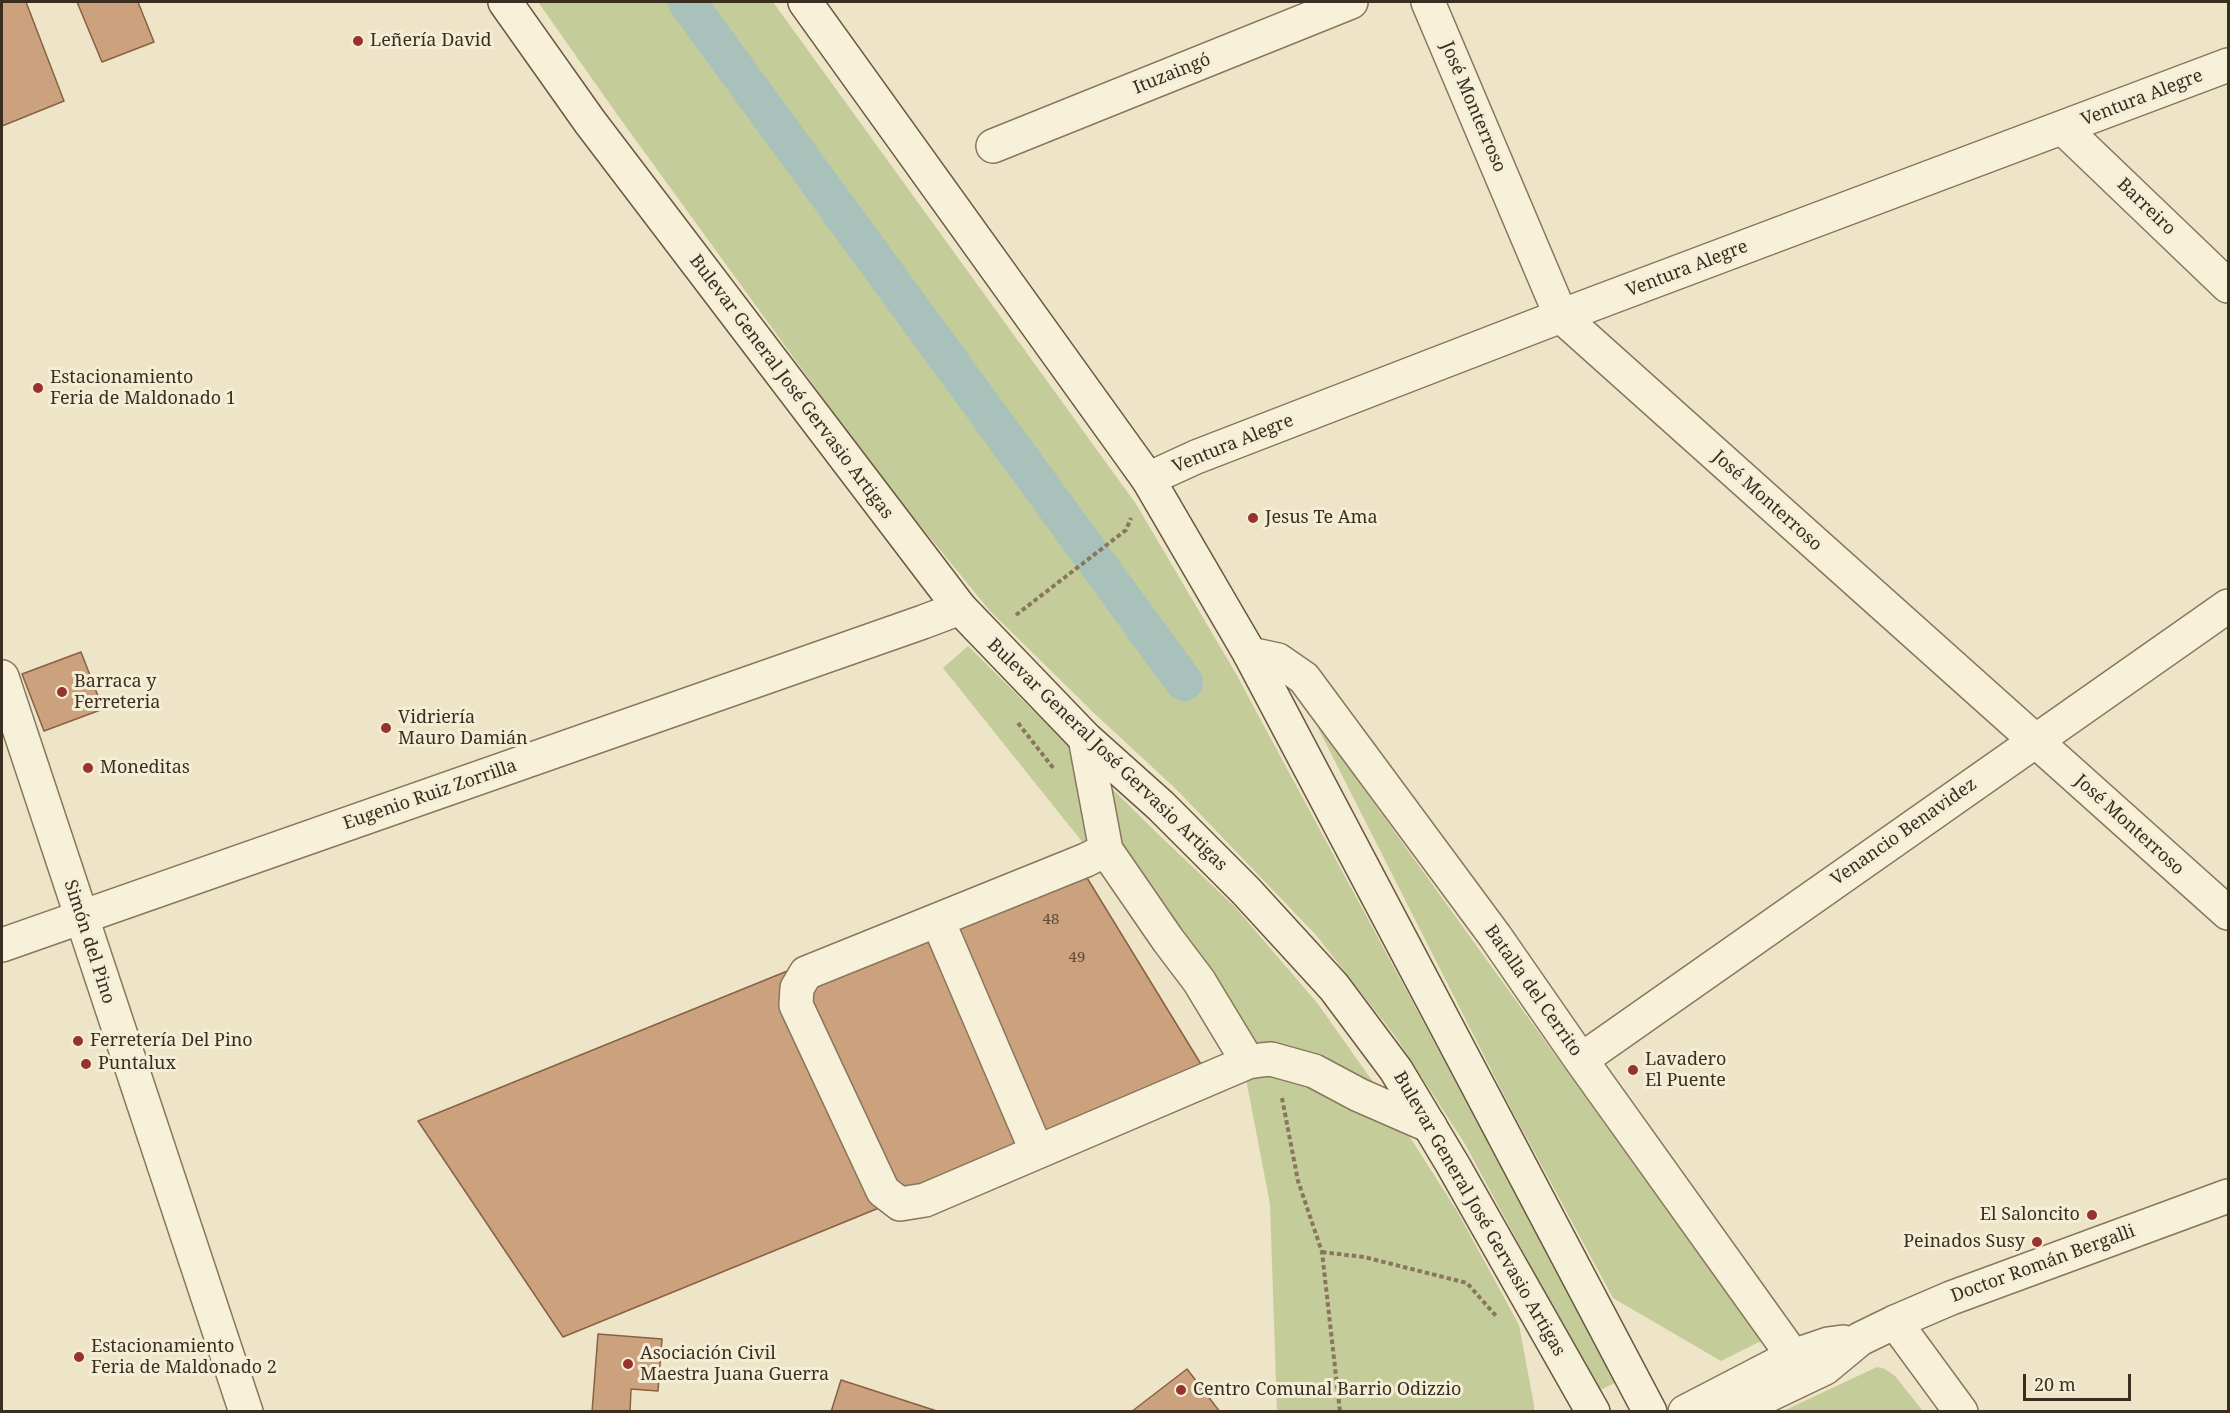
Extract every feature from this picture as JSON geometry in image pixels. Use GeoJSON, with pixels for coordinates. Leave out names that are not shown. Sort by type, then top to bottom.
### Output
{"type":"FeatureCollection","features":[{"type":"Feature","properties":{"kind":"street","name":"Bulevar General José Gervasio Artigas"},"geometry":{"type":"LineString","coordinates":[[505,2],[590,122],[960,608],[1085,738],[1161,806],[1229,874],[1334,987],[1396,1070],[1593,1412]]}},
{"type":"Feature","properties":{"kind":"street"},"geometry":{"type":"LineString","coordinates":[[805,2],[1148,479],[1250,654],[1650,1412]]}},
{"type":"Feature","properties":{"kind":"street","name":"Ituzaingó"},"geometry":{"type":"LineString","coordinates":[[993,146],[1351,2]]}},
{"type":"Feature","properties":{"kind":"street","name":"José Monterroso"},"geometry":{"type":"LineString","coordinates":[[1428,2],[1561,316],[2034,741],[2229,912]]}},
{"type":"Feature","properties":{"kind":"street","name":"Ventura Alegre"},"geometry":{"type":"LineString","coordinates":[[1148,479],[1196,458],[1561,316],[2229,65]]}},
{"type":"Feature","properties":{"kind":"street","name":"Barreiro"},"geometry":{"type":"LineString","coordinates":[[2063,128],[2229,286]]}},
{"type":"Feature","properties":{"kind":"street","name":"Venancio Benavidez"},"geometry":{"type":"LineString","coordinates":[[1581,1060],[2229,606]]}},
{"type":"Feature","properties":{"kind":"street","name":"Eugenio Ruiz Zorrilla"},"geometry":{"type":"LineString","coordinates":[[2,945],[960,608]]}},
{"type":"Feature","properties":{"kind":"street","name":"Batalla del Cerrito"},"geometry":{"type":"LineString","coordinates":[[1250,654],[1278,660],[1304,678],[1495,936],[1793,1356]]}},
{"type":"Feature","properties":{"kind":"street","name":"Simón del Pino"},"geometry":{"type":"LineString","coordinates":[[2,677],[246,1412]]}},
{"type":"Feature","properties":{"kind":"street"},"geometry":{"type":"LineString","coordinates":[[1085,738],[1106,850],[1199,981],[1248,1062]]}},
{"type":"Feature","properties":{"kind":"street"},"geometry":{"type":"LineString","coordinates":[[1106,850],[938,921],[806,973],[797,988],[796,1005],[883,1191],[900,1204],[925,1200],[1248,1062],[1271,1059],[1314,1071],[1359,1095],[1430,1126]]}},
{"type":"Feature","properties":{"kind":"street"},"geometry":{"type":"LineString","coordinates":[[938,921],[1037,1152]]}},
{"type":"Feature","properties":{"kind":"street","name":"Doctor Román Bergalli"},"geometry":{"type":"LineString","coordinates":[[1685,1412],[1744,1399],[1825,1368],[1860,1339],[1951,1298],[2229,1196]]}},
{"type":"Feature","properties":{"kind":"street"},"geometry":{"type":"LineString","coordinates":[[1895,1322],[1961,1412]]}},
{"type":"Feature","properties":{"kind":"street","name":"Doctor Román Bergalli"},"geometry":{"type":"LineString","coordinates":[[1744,1399],[1793,1356],[1828,1344],[1860,1339]]}},
{"type":"Feature","properties":{"kind":"path"},"geometry":{"type":"LineString","coordinates":[[1020,613],[1126,530]]}},
{"type":"Feature","properties":{"kind":"path"},"geometry":{"type":"LineString","coordinates":[[1322,1252],[1364,1257],[1467,1283],[1498,1319]]}},
{"type":"Feature","properties":{"kind":"green space"},"geometry":{"type":"Polygon","coordinates":[[[538,2],[773,2],[1136,504],[1235,672],[1617,1382],[1598,1391],[1465,1144],[1395,1036],[1316,935],[1176,789],[1096,715],[990,611],[878,474],[538,2]]]}},
{"type":"Feature","properties":{"kind":"green space"},"geometry":{"type":"Polygon","coordinates":[[[968,646],[1235,907],[1318,1004],[1390,1106],[1457,1211],[1519,1325],[1534,1411],[1277,1411],[1270,1204],[1247,1084],[1234,1052],[1112,879],[943,668],[968,646]]]}},
{"type":"Feature","properties":{"kind":"green space"},"geometry":{"type":"Polygon","coordinates":[[[1314,720],[1761,1341],[1721,1361],[1613,1298],[1509,1105],[1314,720]]]}},
{"type":"Feature","properties":{"kind":"green space"},"geometry":{"type":"Polygon","coordinates":[[[1877,1367],[1895,1376],[1923,1411],[1783,1411],[1877,1367]]]}},
{"type":"Feature","properties":{"kind":"building"},"geometry":{"type":"Polygon","coordinates":[[[2,2],[26,2],[64,101],[2,126],[2,2]]]}},
{"type":"Feature","properties":{"kind":"building"},"geometry":{"type":"Polygon","coordinates":[[[77,2],[138,2],[154,42],[102,62],[77,2]]]}},
{"type":"Feature","properties":{"kind":"building","name":"Barraca y Ferreteria"},"geometry":{"type":"Polygon","coordinates":[[[81,652],[103,709],[44,731],[22,674],[81,652]]]}},
{"type":"Feature","properties":{"kind":"building"},"geometry":{"type":"Polygon","coordinates":[[[1073,855],[1207,1074],[563,1337],[418,1121],[1073,855]]]}},
{"type":"Feature","properties":{"kind":"building","name":"Asociación Civil Maestra Juana Guerra"},"geometry":{"type":"Polygon","coordinates":[[[598,1334],[662,1339],[658,1391],[631,1389],[630,1412],[592,1412],[598,1334]]]}},
{"type":"Feature","properties":{"kind":"building","name":"Centro Comunal Barrio Odizzio"},"geometry":{"type":"Polygon","coordinates":[[[1187,1369],[1220,1412],[1131,1412],[1187,1369]]]}},
{"type":"Feature","properties":{"kind":"building"},"geometry":{"type":"Polygon","coordinates":[[[841,1380],[940,1412],[831,1412],[841,1380]]]}},
{"type":"Feature","properties":{"kind":"waterway"},"geometry":{"type":"LineString","coordinates":[[687,2],[1184,682]]}},
{"type":"Feature","properties":{"kind":"place","name":"Leñería David"},"geometry":{"type":"Point","coordinates":[358,41]}},
{"type":"Feature","properties":{"kind":"place","name":"Estacionamiento Feria de Maldonado 1"},"geometry":{"type":"Point","coordinates":[38,388]}},
{"type":"Feature","properties":{"kind":"place","name":"Jesus Te Ama"},"geometry":{"type":"Point","coordinates":[1253,518]}},
{"type":"Feature","properties":{"kind":"place","name":"Barraca y Ferreteria"},"geometry":{"type":"Point","coordinates":[62,692]}},
{"type":"Feature","properties":{"kind":"place","name":"Vidriería Mauro Damián"},"geometry":{"type":"Point","coordinates":[386,728]}},
{"type":"Feature","properties":{"kind":"place","name":"Moneditas"},"geometry":{"type":"Point","coordinates":[88,768]}},
{"type":"Feature","properties":{"kind":"place","name":"Ferretería Del Pino"},"geometry":{"type":"Point","coordinates":[78,1041]}},
{"type":"Feature","properties":{"kind":"place","name":"Puntalux"},"geometry":{"type":"Point","coordinates":[86,1064]}},
{"type":"Feature","properties":{"kind":"place","name":"Lavadero El Puente"},"geometry":{"type":"Point","coordinates":[1633,1070]}},
{"type":"Feature","properties":{"kind":"place","name":"El Saloncito"},"geometry":{"type":"Point","coordinates":[2092,1215]}},
{"type":"Feature","properties":{"kind":"place","name":"Peinados Susy"},"geometry":{"type":"Point","coordinates":[2037,1242]}},
{"type":"Feature","properties":{"kind":"place","name":"Estacionamiento Feria de Maldonado 2"},"geometry":{"type":"Point","coordinates":[79,1357]}},
{"type":"Feature","properties":{"kind":"place","name":"Asociación Civil Maestra Juana Guerra"},"geometry":{"type":"Point","coordinates":[628,1364]}},
{"type":"Feature","properties":{"kind":"place","name":"Centro Comunal Barrio Odizzio"},"geometry":{"type":"Point","coordinates":[1181,1390]}}]}
